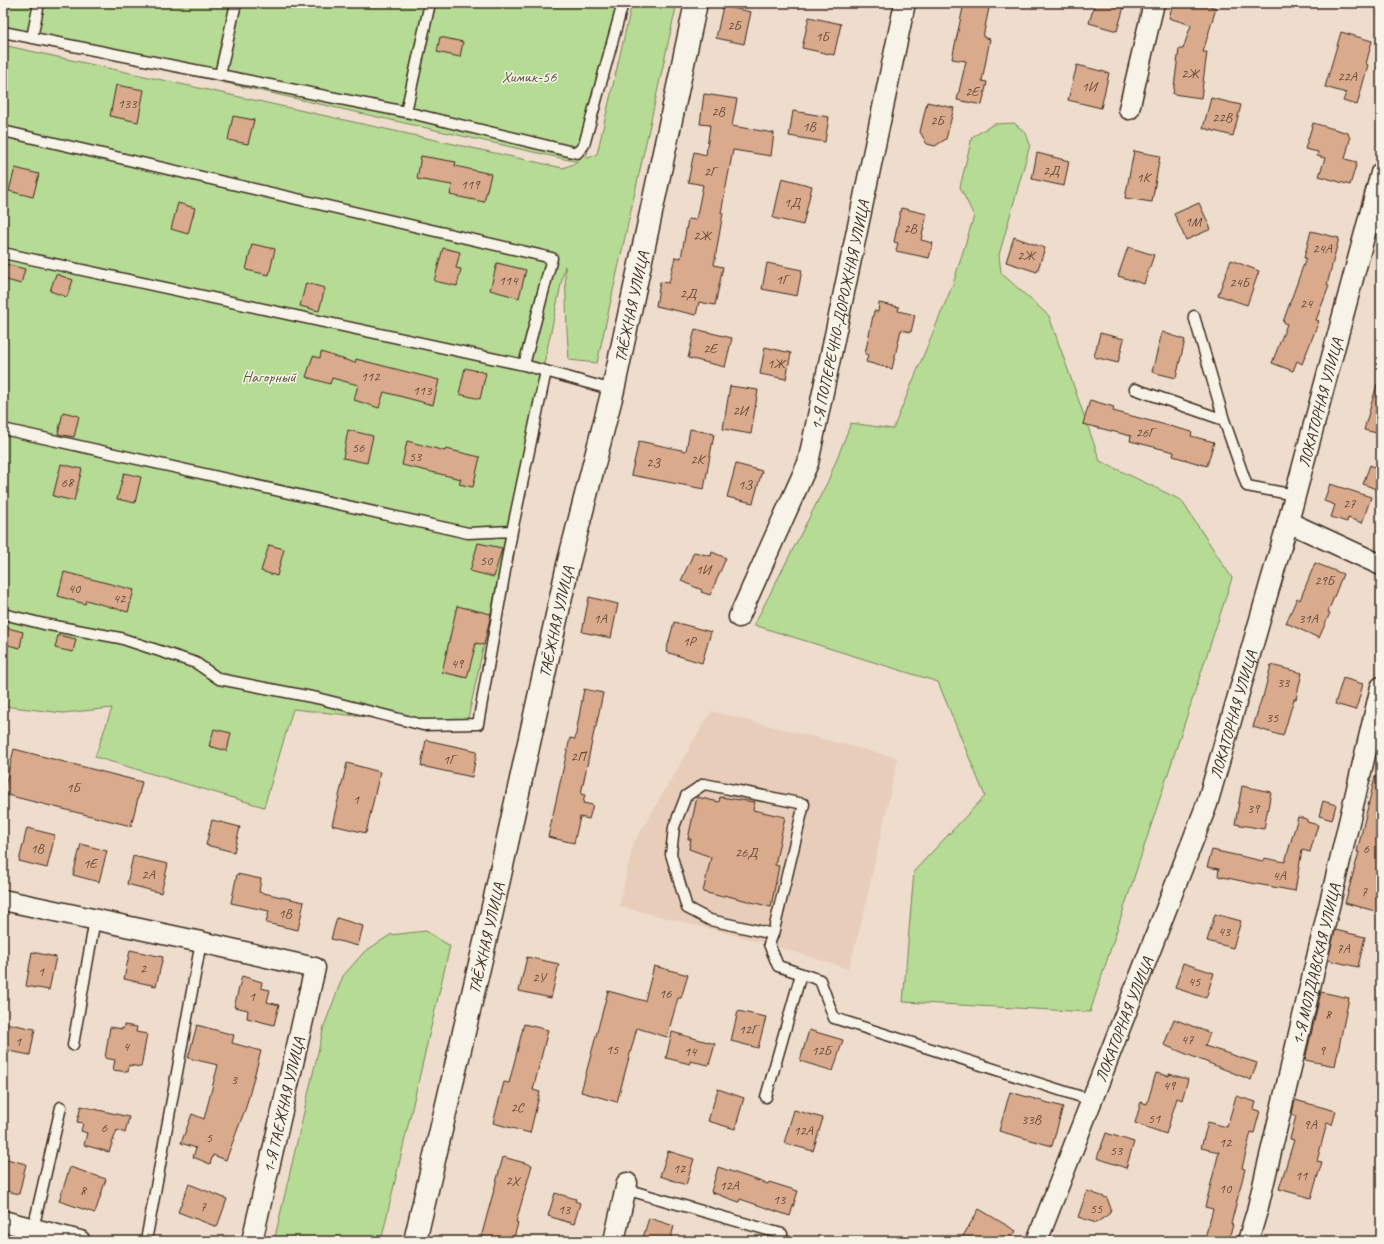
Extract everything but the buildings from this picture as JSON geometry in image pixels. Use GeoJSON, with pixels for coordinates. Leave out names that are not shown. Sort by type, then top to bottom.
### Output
{"type":"FeatureCollection","features":[{"type":"Feature","properties":{"kind":"street","name":"ТАЁЖНАЯ УЛИЦА"},"geometry":{"type":"LineString","coordinates":[[415,1241],[489,925],[568,565],[613,390],[696,3]]}},
{"type":"Feature","properties":{"kind":"street","name":"1-Я ПОПЕРЕЧНО-ДОРОЖНАЯ УЛИЦА"},"geometry":{"type":"LineString","coordinates":[[739,617],[808,463],[905,3]]}},
{"type":"Feature","properties":{"kind":"street"},"geometry":{"type":"LineString","coordinates":[[1129,109],[1154,3]]}},
{"type":"Feature","properties":{"kind":"street","name":"ЛОКАТОРНАЯ УЛИЦА"},"geometry":{"type":"LineString","coordinates":[[1037,1241],[1207,804],[1296,495],[1381,173]]}},
{"type":"Feature","properties":{"kind":"street"},"geometry":{"type":"LineString","coordinates":[[1288,522],[1381,566]]}},
{"type":"Feature","properties":{"kind":"street","name":"1-Я МОЛДАВСКАЯ УЛИЦА"},"geometry":{"type":"LineString","coordinates":[[1248,1241],[1257,1211],[1381,688]]}},
{"type":"Feature","properties":{"kind":"street"},"geometry":{"type":"LineString","coordinates":[[3,900],[201,942]]}},
{"type":"Feature","properties":{"kind":"street","name":"1-Я ТАЕЖНАЯ УЛИЦА"},"geometry":{"type":"LineString","coordinates":[[201,942],[315,968],[252,1241]]}},
{"type":"Feature","properties":{"kind":"street"},"geometry":{"type":"LineString","coordinates":[[614,1241],[626,1186]]}},
{"type":"Feature","properties":{"kind":"street"},"geometry":{"type":"LineString","coordinates":[[3,1221],[31,1235],[80,1241]]}},
{"type":"Feature","properties":{"kind":"lane"},"geometry":{"type":"LineString","coordinates":[[32,38],[39,3]]}},
{"type":"Feature","properties":{"kind":"lane"},"geometry":{"type":"LineString","coordinates":[[220,75],[236,3]]}},
{"type":"Feature","properties":{"kind":"lane"},"geometry":{"type":"LineString","coordinates":[[406,112],[430,3]]}},
{"type":"Feature","properties":{"kind":"lane"},"geometry":{"type":"LineString","coordinates":[[3,32],[406,112],[576,153],[584,145],[623,3]]}},
{"type":"Feature","properties":{"kind":"lane"},"geometry":{"type":"LineString","coordinates":[[3,131],[552,258],[524,365]]}},
{"type":"Feature","properties":{"kind":"lane"},"geometry":{"type":"LineString","coordinates":[[3,253],[524,365],[613,390]]}},
{"type":"Feature","properties":{"kind":"lane"},"geometry":{"type":"LineString","coordinates":[[1194,316],[1224,420],[1247,486],[1296,495]]}},
{"type":"Feature","properties":{"kind":"lane"},"geometry":{"type":"LineString","coordinates":[[3,614],[44,624],[120,638],[196,663],[219,679],[317,698],[423,725],[478,724],[512,531],[546,371]]}},
{"type":"Feature","properties":{"kind":"lane"},"geometry":{"type":"LineString","coordinates":[[1135,389],[1224,420]]}},
{"type":"Feature","properties":{"kind":"lane"},"geometry":{"type":"LineString","coordinates":[[3,429],[468,533],[512,531]]}},
{"type":"Feature","properties":{"kind":"lane"},"geometry":{"type":"LineString","coordinates":[[773,934],[710,920],[687,908],[671,854],[674,827],[686,796],[704,784],[804,804],[773,934],[769,944],[778,966],[820,980],[834,1018],[1091,1100]]}},
{"type":"Feature","properties":{"kind":"lane"},"geometry":{"type":"LineString","coordinates":[[73,1045],[95,920]]}},
{"type":"Feature","properties":{"kind":"lane"},"geometry":{"type":"LineString","coordinates":[[146,1241],[201,942]]}},
{"type":"Feature","properties":{"kind":"lane"},"geometry":{"type":"LineString","coordinates":[[766,1096],[801,974]]}},
{"type":"Feature","properties":{"kind":"lane"},"geometry":{"type":"LineString","coordinates":[[31,1235],[61,1107]]}},
{"type":"Feature","properties":{"kind":"lane"},"geometry":{"type":"LineString","coordinates":[[626,1186],[782,1234]]}},
{"type":"Feature","properties":{"kind":"shaded area"},"geometry":{"type":"Polygon","coordinates":[[[711,711],[898,758],[861,925],[848,969],[769,944],[619,906],[633,844],[711,711]]]}},
{"type":"Feature","properties":{"kind":"green space","name":"Нагорный"},"geometry":{"type":"Polygon","coordinates":[[[3,3],[618,3],[586,159],[597,154],[632,3],[677,3],[597,363],[569,360],[565,266],[466,728],[293,709],[264,807],[95,757],[112,708],[63,713],[3,706],[3,45],[563,168],[578,162],[3,33],[3,3]]]}},
{"type":"Feature","properties":{"kind":"green space"},"geometry":{"type":"Polygon","coordinates":[[[1014,123],[1026,133],[1030,145],[999,255],[1001,273],[1049,316],[1100,461],[1181,500],[1232,578],[1090,1012],[903,1002],[914,871],[985,796],[938,682],[754,625],[828,481],[851,423],[893,429],[953,284],[974,216],[960,187],[972,137],[994,124],[1014,123]]]}},
{"type":"Feature","properties":{"kind":"green space"},"geometry":{"type":"Polygon","coordinates":[[[426,931],[450,946],[381,1241],[274,1241],[324,1026],[343,976],[364,952],[390,935],[426,931]]]}},
{"type":"Feature","properties":{"kind":"park label","name":"Химик-56"},"geometry":{"type":"Point","coordinates":[529,76]}}]}
